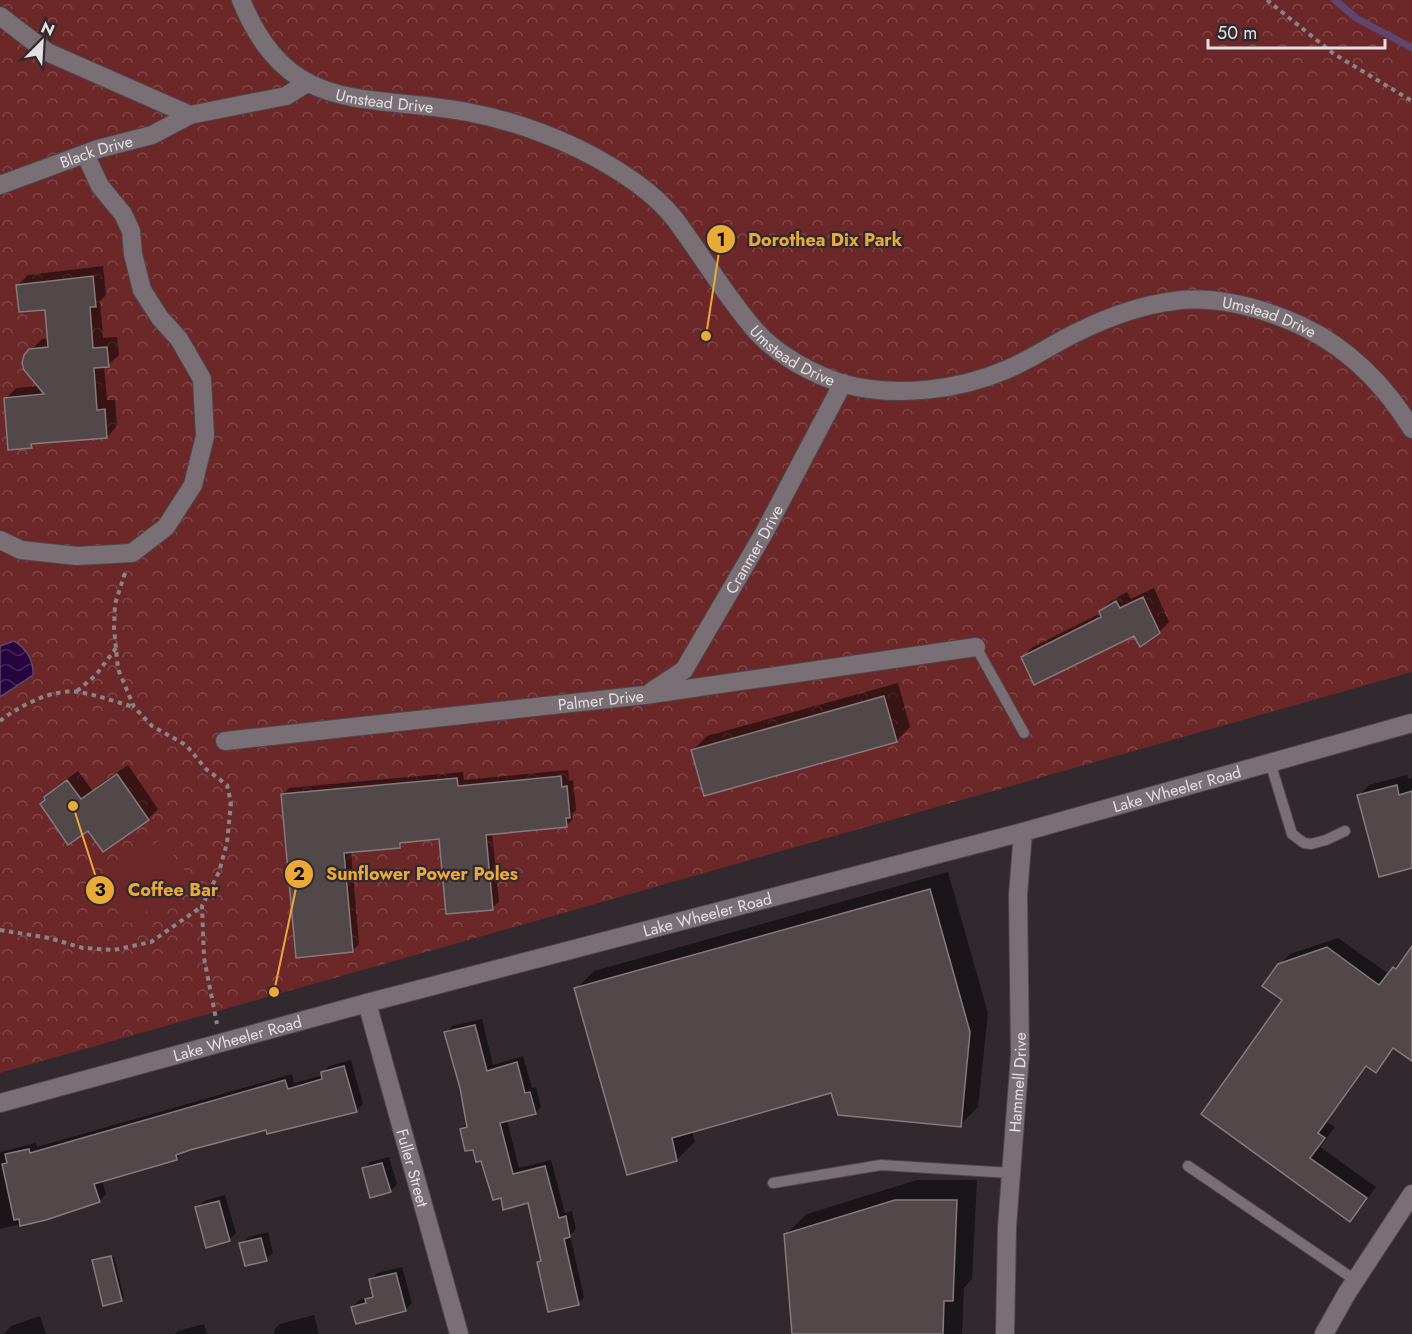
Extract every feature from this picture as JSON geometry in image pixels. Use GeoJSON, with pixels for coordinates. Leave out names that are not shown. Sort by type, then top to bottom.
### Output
{"type":"FeatureCollection","features":[{"type":"Feature","properties":{"kind":"street","name":"Umstead Drive"},"geometry":{"type":"LineString","coordinates":[[241,0],[255,30],[271,53],[286,69],[307,83],[345,96],[465,111],[501,120],[539,131],[624,174],[649,193],[672,216],[757,333],[809,369],[843,383],[868,389],[900,390],[971,382],[1009,368],[1081,330],[1115,316],[1149,305],[1178,300],[1206,300],[1237,303],[1271,313],[1319,333],[1365,369],[1398,407],[1412,429]]}},
{"type":"Feature","properties":{"kind":"street"},"geometry":{"type":"LineString","coordinates":[[0,16],[47,52],[190,115]]}},
{"type":"Feature","properties":{"kind":"street","name":"Black Drive"},"geometry":{"type":"LineString","coordinates":[[0,185],[85,154],[152,135],[190,115],[286,96],[307,83]]}},
{"type":"Feature","properties":{"kind":"street"},"geometry":{"type":"LineString","coordinates":[[0,540],[21,550],[77,556],[132,553],[166,528],[193,485],[205,436],[202,379],[179,339],[160,318],[142,290],[133,254],[131,231],[123,214],[100,186],[85,154]]}},
{"type":"Feature","properties":{"kind":"street","name":"Cranmer Drive"},"geometry":{"type":"LineString","coordinates":[[645,695],[684,670],[764,533],[843,383]]}},
{"type":"Feature","properties":{"kind":"street","name":"Palmer Drive"},"geometry":{"type":"LineString","coordinates":[[225,741],[645,695],[976,647]]}},
{"type":"Feature","properties":{"kind":"street","name":"Lake Wheeler Road"},"geometry":{"type":"LineString","coordinates":[[0,1102],[367,1003],[1023,832],[1412,723]]}},
{"type":"Feature","properties":{"kind":"street","name":"Hammell Drive"},"geometry":{"type":"LineString","coordinates":[[1005,1334],[1007,1227],[1020,1054],[1018,895],[1023,832]]}},
{"type":"Feature","properties":{"kind":"street","name":"Fuller Street"},"geometry":{"type":"LineString","coordinates":[[367,1003],[459,1334]]}},
{"type":"Feature","properties":{"kind":"street"},"geometry":{"type":"LineString","coordinates":[[1324,1334],[1355,1280],[1412,1194]]}},
{"type":"Feature","properties":{"kind":"lane"},"geometry":{"type":"LineString","coordinates":[[976,647],[1024,733]]}},
{"type":"Feature","properties":{"kind":"lane"},"geometry":{"type":"LineString","coordinates":[[1270,762],[1292,834],[1304,843],[1311,844],[1345,831]]}},
{"type":"Feature","properties":{"kind":"lane"},"geometry":{"type":"LineString","coordinates":[[773,1184],[881,1165],[1011,1173]]}},
{"type":"Feature","properties":{"kind":"lane"},"geometry":{"type":"LineString","coordinates":[[1188,1166],[1355,1280]]}},
{"type":"Feature","properties":{"kind":"path"},"geometry":{"type":"LineString","coordinates":[[1268,0],[1334,54],[1412,101]]}},
{"type":"Feature","properties":{"kind":"path"},"geometry":{"type":"LineString","coordinates":[[0,930],[49,938],[83,948],[114,950],[151,942],[202,906],[219,872],[227,843],[231,803],[227,785],[206,770],[186,745],[152,726],[134,707],[118,669],[114,628],[115,604],[132,553]]}},
{"type":"Feature","properties":{"kind":"path"},"geometry":{"type":"LineString","coordinates":[[76,692],[96,675],[116,648]]}},
{"type":"Feature","properties":{"kind":"path"},"geometry":{"type":"LineString","coordinates":[[0,721],[26,703],[52,695],[76,692],[134,707]]}},
{"type":"Feature","properties":{"kind":"path"},"geometry":{"type":"LineString","coordinates":[[202,906],[204,958],[221,1043]]}},
{"type":"Feature","properties":{"kind":"green space"},"geometry":{"type":"Polygon","coordinates":[[[0,0],[1412,0],[1412,672],[0,1073],[0,0]]]}},
{"type":"Feature","properties":{"kind":"green space"},"geometry":{"type":"Polygon","coordinates":[[[161,839],[191,879],[129,924],[100,883],[161,839]]]}},
{"type":"Feature","properties":{"kind":"water"},"geometry":{"type":"Polygon","coordinates":[[[14,641],[28,655],[33,675],[0,697],[0,646],[14,641]]]}},
{"type":"Feature","properties":{"kind":"building"},"geometry":{"type":"Polygon","coordinates":[[[93,276],[96,307],[90,307],[93,348],[107,347],[109,367],[94,368],[97,410],[105,409],[107,438],[31,444],[32,448],[8,450],[4,398],[44,394],[24,370],[22,363],[29,349],[48,347],[45,310],[19,312],[16,285],[93,276]]]}},
{"type":"Feature","properties":{"kind":"building"},"geometry":{"type":"Polygon","coordinates":[[[1143,597],[1160,633],[1140,647],[1134,636],[1034,685],[1021,657],[1101,617],[1099,611],[1116,601],[1120,608],[1143,597]]]}},
{"type":"Feature","properties":{"kind":"building"},"geometry":{"type":"Polygon","coordinates":[[[884,696],[897,742],[704,796],[691,750],[884,696]]]}},
{"type":"Feature","properties":{"kind":"building"},"geometry":{"type":"Polygon","coordinates":[[[117,774],[149,820],[103,852],[88,831],[68,845],[40,804],[45,800],[44,797],[67,780],[81,799],[117,774]]]}},
{"type":"Feature","properties":{"kind":"building"},"geometry":{"type":"Polygon","coordinates":[[[561,776],[562,787],[567,786],[570,818],[566,818],[567,827],[486,835],[493,910],[446,914],[439,839],[400,843],[400,848],[344,853],[353,952],[296,958],[281,794],[457,778],[458,786],[561,776]]]}},
{"type":"Feature","properties":{"kind":"building"},"geometry":{"type":"Polygon","coordinates":[[[1397,785],[1399,795],[1412,791],[1412,868],[1379,877],[1357,795],[1397,785]]]}},
{"type":"Feature","properties":{"kind":"building"},"geometry":{"type":"Polygon","coordinates":[[[930,889],[970,1032],[961,1127],[838,1115],[831,1093],[672,1138],[677,1161],[627,1175],[574,988],[930,889]]]}},
{"type":"Feature","properties":{"kind":"building"},"geometry":{"type":"Polygon","coordinates":[[[1412,946],[1412,1061],[1393,1048],[1376,1073],[1366,1066],[1318,1133],[1325,1138],[1310,1158],[1367,1198],[1350,1222],[1201,1114],[1282,1000],[1262,986],[1278,964],[1327,947],[1379,985],[1393,967],[1396,969],[1412,946]]]}},
{"type":"Feature","properties":{"kind":"building"},"geometry":{"type":"Polygon","coordinates":[[[475,1025],[487,1071],[517,1062],[525,1093],[530,1092],[536,1114],[500,1123],[513,1174],[545,1166],[559,1218],[566,1216],[570,1237],[564,1239],[579,1305],[548,1312],[537,1262],[541,1261],[528,1203],[503,1210],[501,1198],[493,1200],[481,1161],[476,1162],[473,1150],[465,1151],[460,1129],[467,1127],[460,1088],[444,1032],[475,1025]]]}},
{"type":"Feature","properties":{"kind":"building"},"geometry":{"type":"Polygon","coordinates":[[[344,1066],[357,1112],[267,1134],[266,1130],[190,1150],[176,1155],[177,1160],[94,1184],[100,1202],[20,1226],[19,1219],[14,1220],[2,1164],[7,1163],[5,1154],[29,1149],[30,1153],[285,1080],[288,1089],[322,1079],[321,1072],[344,1066]]]}},
{"type":"Feature","properties":{"kind":"building"},"geometry":{"type":"Polygon","coordinates":[[[382,1163],[391,1192],[370,1198],[362,1168],[382,1163]]]}},
{"type":"Feature","properties":{"kind":"building"},"geometry":{"type":"Polygon","coordinates":[[[895,1200],[957,1200],[953,1301],[944,1301],[943,1334],[792,1334],[784,1234],[895,1200]]]}},
{"type":"Feature","properties":{"kind":"building"},"geometry":{"type":"Polygon","coordinates":[[[219,1201],[230,1241],[206,1248],[195,1207],[219,1201]]]}},
{"type":"Feature","properties":{"kind":"building"},"geometry":{"type":"Polygon","coordinates":[[[261,1238],[267,1261],[245,1266],[239,1243],[261,1238]]]}},
{"type":"Feature","properties":{"kind":"building"},"geometry":{"type":"Polygon","coordinates":[[[111,1256],[122,1301],[103,1306],[92,1260],[111,1256]]]}},
{"type":"Feature","properties":{"kind":"building"},"geometry":{"type":"Polygon","coordinates":[[[396,1273],[406,1311],[356,1324],[351,1307],[366,1303],[365,1299],[373,1297],[369,1279],[396,1273]]]}},
{"type":"Feature","properties":{"kind":"waterway"},"geometry":{"type":"LineString","coordinates":[[1335,0],[1356,18],[1412,48]]}},
{"type":"Feature","properties":{"kind":"place","name":"Dorothea Dix Park"},"geometry":{"type":"Point","coordinates":[706,336]}},
{"type":"Feature","properties":{"kind":"place","name":"Coffee Bar"},"geometry":{"type":"Point","coordinates":[73,806]}},
{"type":"Feature","properties":{"kind":"place","name":"Sunflower Power Poles"},"geometry":{"type":"Point","coordinates":[274,992]}}]}
